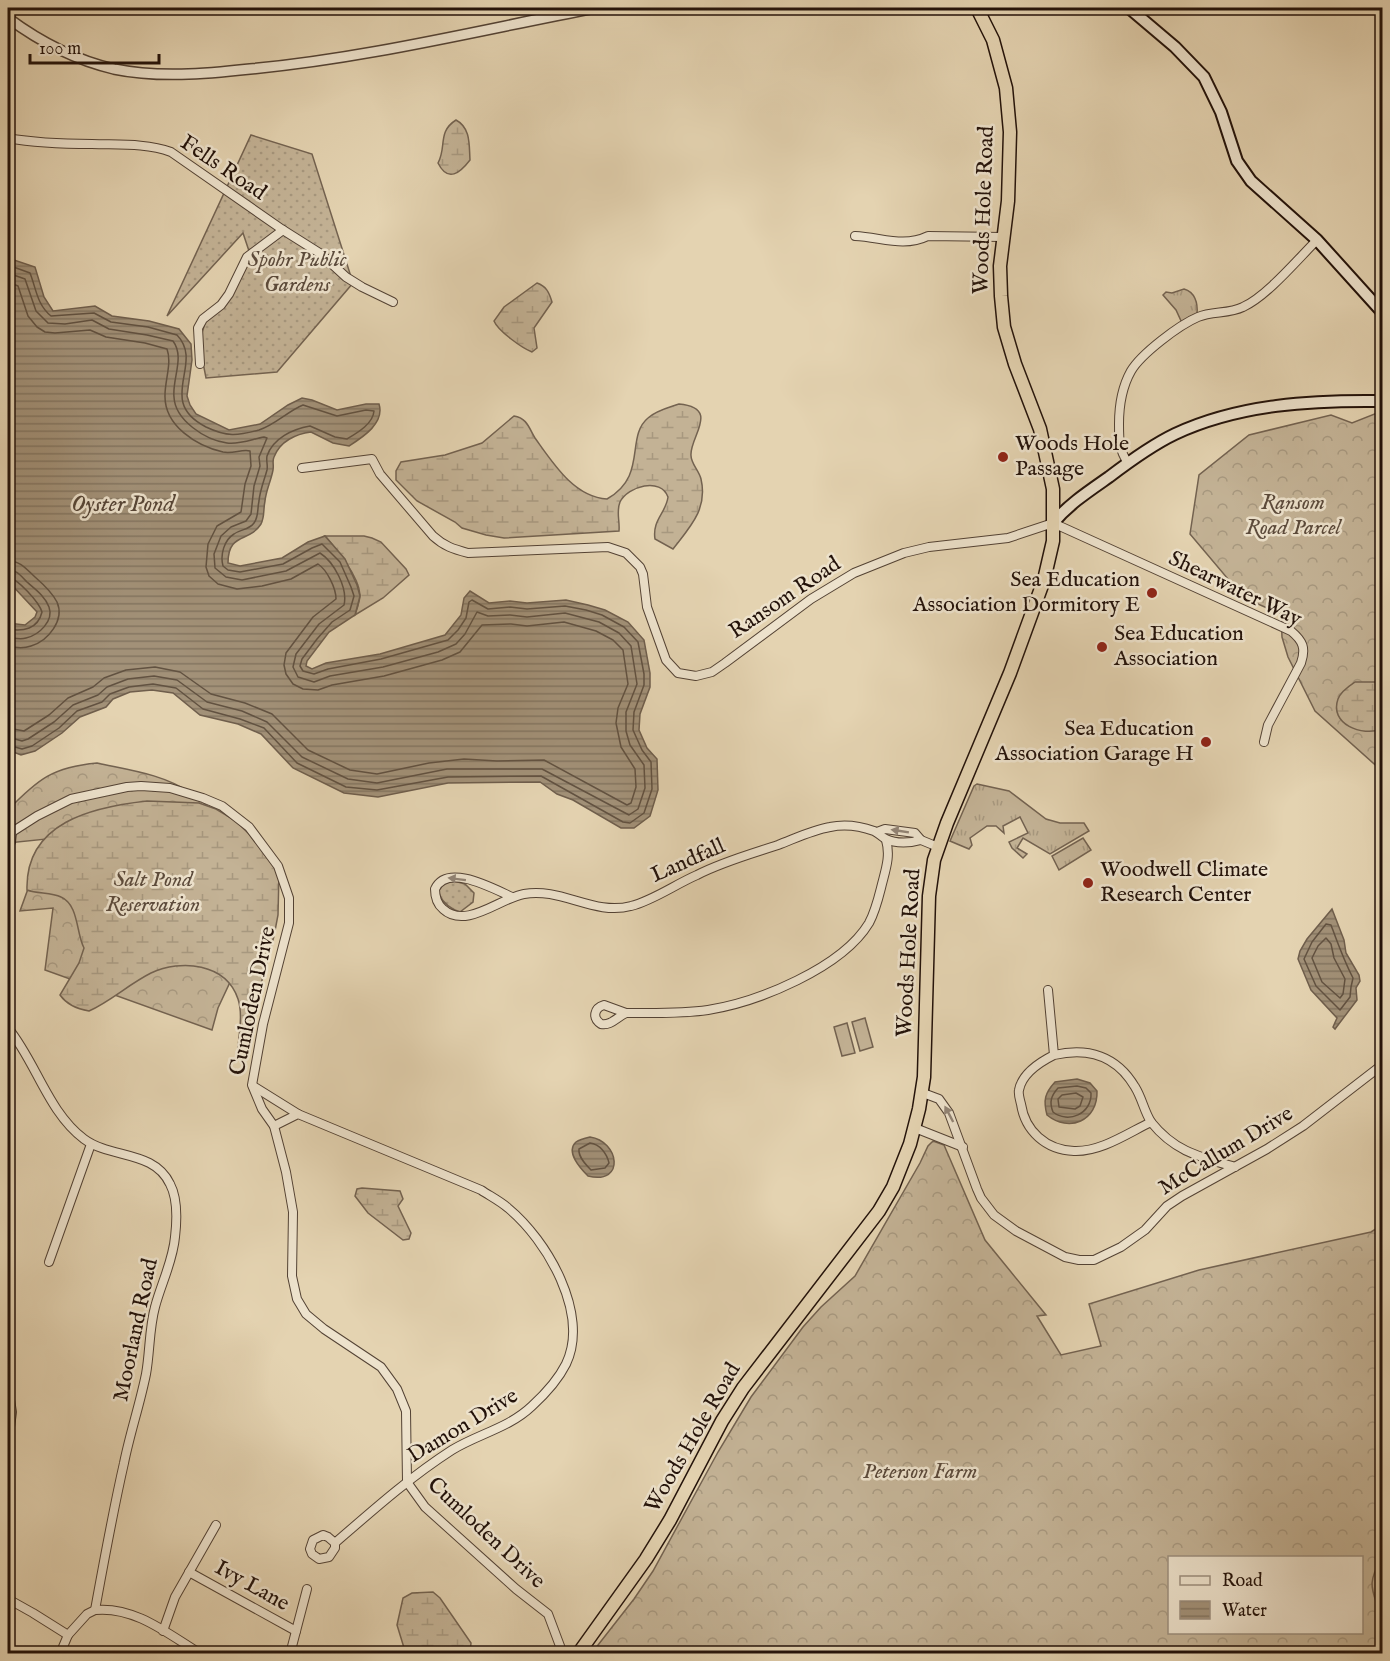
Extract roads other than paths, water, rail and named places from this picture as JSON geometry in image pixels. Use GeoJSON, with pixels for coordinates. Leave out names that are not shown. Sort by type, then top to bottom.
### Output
{"type":"FeatureCollection","features":[{"type":"Feature","properties":{"kind":"highway","name":"Woods Hole Road"},"geometry":{"type":"LineString","coordinates":[[578,1653],[646,1559],[670,1520],[722,1421],[743,1388],[879,1211],[898,1176],[915,1128],[923,1093],[929,896],[938,846],[1010,673],[1044,580],[1053,541],[1053,489],[1040,429],[1015,364],[1004,327],[1000,296],[1000,266],[1010,167],[1006,88],[993,40],[977,8]]}},
{"type":"Feature","properties":{"kind":"main road"},"geometry":{"type":"LineString","coordinates":[[1129,8],[1176,48],[1204,77],[1221,111],[1237,161],[1251,181],[1317,240],[1383,312]]}},
{"type":"Feature","properties":{"kind":"main road","name":"Ransom Road"},"geometry":{"type":"LineString","coordinates":[[1053,523],[1066,507],[1128,463],[1177,433],[1222,417],[1296,403],[1331,400],[1383,401]]}},
{"type":"Feature","properties":{"kind":"street"},"geometry":{"type":"LineString","coordinates":[[8,18],[46,43],[101,65],[143,73],[166,74],[222,72],[347,58],[595,8]]}},
{"type":"Feature","properties":{"kind":"street","name":"Fells Road"},"geometry":{"type":"LineString","coordinates":[[8,138],[159,148],[171,152],[321,254],[362,288],[393,302]]}},
{"type":"Feature","properties":{"kind":"street"},"geometry":{"type":"LineString","coordinates":[[200,364],[198,328],[200,323],[221,305],[229,294],[247,257],[283,230]]}},
{"type":"Feature","properties":{"kind":"street"},"geometry":{"type":"LineString","coordinates":[[855,236],[895,243],[917,242],[928,236],[1003,237]]}},
{"type":"Feature","properties":{"kind":"street"},"geometry":{"type":"LineString","coordinates":[[1128,463],[1119,447],[1119,413],[1125,384],[1131,370],[1164,339],[1197,317],[1242,308],[1261,295],[1317,240]]}},
{"type":"Feature","properties":{"kind":"street","name":"Ransom Road"},"geometry":{"type":"LineString","coordinates":[[302,468],[372,459],[380,474],[433,536],[453,549],[476,553],[608,547],[626,553],[640,567],[647,607],[666,660],[678,673],[690,677],[712,672],[810,599],[854,573],[904,553],[928,547],[1008,538],[1053,523]]}},
{"type":"Feature","properties":{"kind":"street","name":"Shearwater Way"},"geometry":{"type":"LineString","coordinates":[[1053,523],[1291,632],[1302,640],[1305,652],[1301,663],[1268,725],[1264,742]]}},
{"type":"Feature","properties":{"kind":"street","name":"Cumloden Drive"},"geometry":{"type":"LineString","coordinates":[[8,847],[11,842],[10,832],[71,798],[141,786],[170,788],[222,806],[249,827],[278,866],[290,898],[289,923],[263,1024],[252,1085],[262,1109],[274,1126],[286,1172],[293,1212],[292,1276],[297,1299],[306,1314],[324,1329],[381,1367],[397,1389],[406,1411],[407,1482],[425,1507],[516,1589],[548,1614],[563,1653]]}},
{"type":"Feature","properties":{"kind":"street","name":"Landfall"},"geometry":{"type":"LineString","coordinates":[[512,897],[493,888],[452,877],[440,880],[435,889],[439,905],[450,915],[458,916],[477,913],[512,897],[531,893],[549,893],[599,907],[630,906],[713,868],[826,828],[854,826],[877,832],[885,829],[915,834],[921,840],[938,846]]}},
{"type":"Feature","properties":{"kind":"street"},"geometry":{"type":"LineString","coordinates":[[626,1013],[694,1012],[743,1002],[764,996],[832,960],[859,937],[876,908],[889,856],[886,840],[877,832]]}},
{"type":"Feature","properties":{"kind":"street","name":"Landfall"},"geometry":{"type":"LineString","coordinates":[[886,840],[912,843],[921,840]]}},
{"type":"Feature","properties":{"kind":"street"},"geometry":{"type":"LineString","coordinates":[[1048,990],[1054,1055]]}},
{"type":"Feature","properties":{"kind":"street","name":"Moorland Road"},"geometry":{"type":"LineString","coordinates":[[8,1028],[25,1050],[57,1108],[75,1130],[91,1144],[145,1160],[162,1171],[171,1185],[176,1202],[175,1239],[155,1307],[146,1372],[124,1462],[95,1610]]}},
{"type":"Feature","properties":{"kind":"street"},"geometry":{"type":"LineString","coordinates":[[1151,1122],[1088,1150],[1061,1149],[1040,1140],[1033,1134],[1024,1118],[1019,1091],[1026,1077],[1041,1062],[1054,1055],[1071,1051],[1092,1054],[1111,1061],[1125,1073],[1136,1089],[1144,1111],[1151,1122],[1172,1144],[1192,1155],[1235,1167]]}},
{"type":"Feature","properties":{"kind":"street","name":"McCallum Drive"},"geometry":{"type":"LineString","coordinates":[[923,1093],[933,1096],[944,1104],[953,1121],[977,1189],[987,1208],[994,1215],[1016,1231],[1058,1254],[1079,1260],[1094,1260],[1121,1247],[1145,1230],[1167,1206],[1303,1126],[1383,1065]]}},
{"type":"Feature","properties":{"kind":"street","name":"Damon Drive"},"geometry":{"type":"LineString","coordinates":[[252,1085],[298,1114],[482,1190],[509,1209],[541,1244],[563,1284],[573,1316],[572,1343],[566,1364],[547,1391],[530,1408],[490,1433],[454,1449],[407,1482],[335,1543]]}},
{"type":"Feature","properties":{"kind":"street"},"geometry":{"type":"LineString","coordinates":[[274,1126],[298,1114]]}},
{"type":"Feature","properties":{"kind":"street"},"geometry":{"type":"LineString","coordinates":[[915,1128],[963,1147]]}},
{"type":"Feature","properties":{"kind":"street"},"geometry":{"type":"LineString","coordinates":[[49,1263],[91,1144]]}},
{"type":"Feature","properties":{"kind":"street"},"geometry":{"type":"LineString","coordinates":[[8,1388],[12,1419],[8,1442]]}},
{"type":"Feature","properties":{"kind":"street"},"geometry":{"type":"LineString","coordinates":[[163,1631],[175,1597],[216,1525]]}},
{"type":"Feature","properties":{"kind":"street","name":"Ivy Lane"},"geometry":{"type":"LineString","coordinates":[[189,1572],[296,1631]]}},
{"type":"Feature","properties":{"kind":"street"},"geometry":{"type":"LineString","coordinates":[[290,1653],[307,1588]]}},
{"type":"Feature","properties":{"kind":"street"},"geometry":{"type":"LineString","coordinates":[[8,1599],[68,1635]]}},
{"type":"Feature","properties":{"kind":"street"},"geometry":{"type":"LineString","coordinates":[[60,1653],[68,1635],[87,1614],[95,1610],[106,1609],[136,1615],[201,1653]]}},
{"type":"Feature","properties":{"kind":"water","name":"Oyster Pond"},"geometry":{"type":"Polygon","coordinates":[[[8,258],[35,267],[44,297],[53,311],[95,306],[112,316],[149,321],[179,329],[191,344],[192,360],[187,396],[190,405],[196,414],[229,430],[260,424],[302,398],[337,410],[366,404],[379,404],[379,417],[372,429],[349,446],[333,443],[311,432],[300,434],[280,447],[273,459],[273,470],[266,493],[261,524],[251,534],[231,546],[228,563],[240,566],[282,558],[308,542],[325,536],[345,559],[360,596],[355,615],[329,632],[307,661],[306,666],[312,669],[326,663],[380,654],[445,635],[461,615],[464,598],[470,591],[489,603],[566,600],[605,610],[628,622],[644,640],[650,673],[650,687],[640,714],[639,730],[647,748],[657,759],[658,790],[650,816],[634,828],[621,828],[573,800],[557,794],[540,782],[448,783],[378,797],[344,793],[293,768],[261,734],[238,724],[200,715],[173,693],[152,690],[130,692],[113,699],[106,707],[80,717],[62,733],[35,751],[21,755],[8,750],[8,623],[25,625],[35,617],[37,612],[8,581],[8,258]]]}},
{"type":"Feature","properties":{"kind":"water"},"geometry":{"type":"Polygon","coordinates":[[[1332,909],[1344,940],[1346,953],[1360,981],[1356,988],[1357,1000],[1335,1029],[1333,1027],[1337,1018],[1311,990],[1298,959],[1307,939],[1332,909]]]}},
{"type":"Feature","properties":{"kind":"water"},"geometry":{"type":"Polygon","coordinates":[[[1077,1079],[1090,1083],[1097,1091],[1093,1110],[1081,1121],[1073,1123],[1064,1123],[1047,1115],[1046,1097],[1055,1082],[1077,1079]]]}},
{"type":"Feature","properties":{"kind":"water"},"geometry":{"type":"Polygon","coordinates":[[[590,1137],[600,1140],[607,1146],[614,1161],[613,1169],[600,1177],[588,1176],[575,1160],[572,1151],[577,1141],[590,1137]]]}},
{"type":"Feature","properties":{"kind":"place","name":"Woods Hole Passage"},"geometry":{"type":"Point","coordinates":[1003,457]}},
{"type":"Feature","properties":{"kind":"place","name":"Sea Education Association Dormitory E"},"geometry":{"type":"Point","coordinates":[1152,593]}},
{"type":"Feature","properties":{"kind":"place","name":"Sea Education Association"},"geometry":{"type":"Point","coordinates":[1102,647]}},
{"type":"Feature","properties":{"kind":"place","name":"Sea Education Association Garage H"},"geometry":{"type":"Point","coordinates":[1206,742]}},
{"type":"Feature","properties":{"kind":"place","name":"Woodwell Climate Research Center"},"geometry":{"type":"Point","coordinates":[1088,883]}},
{"type":"Feature","properties":{"kind":"park label","name":"Spohr Public Gardens"},"geometry":{"type":"Point","coordinates":[297,272]}},
{"type":"Feature","properties":{"kind":"park label","name":"Ransom Road Parcel"},"geometry":{"type":"Point","coordinates":[1293,516]}},
{"type":"Feature","properties":{"kind":"park label","name":"Salt Pond Reservation"},"geometry":{"type":"Point","coordinates":[153,892]}},
{"type":"Feature","properties":{"kind":"park label","name":"Peterson Farm"},"geometry":{"type":"Point","coordinates":[920,1472]}}]}
